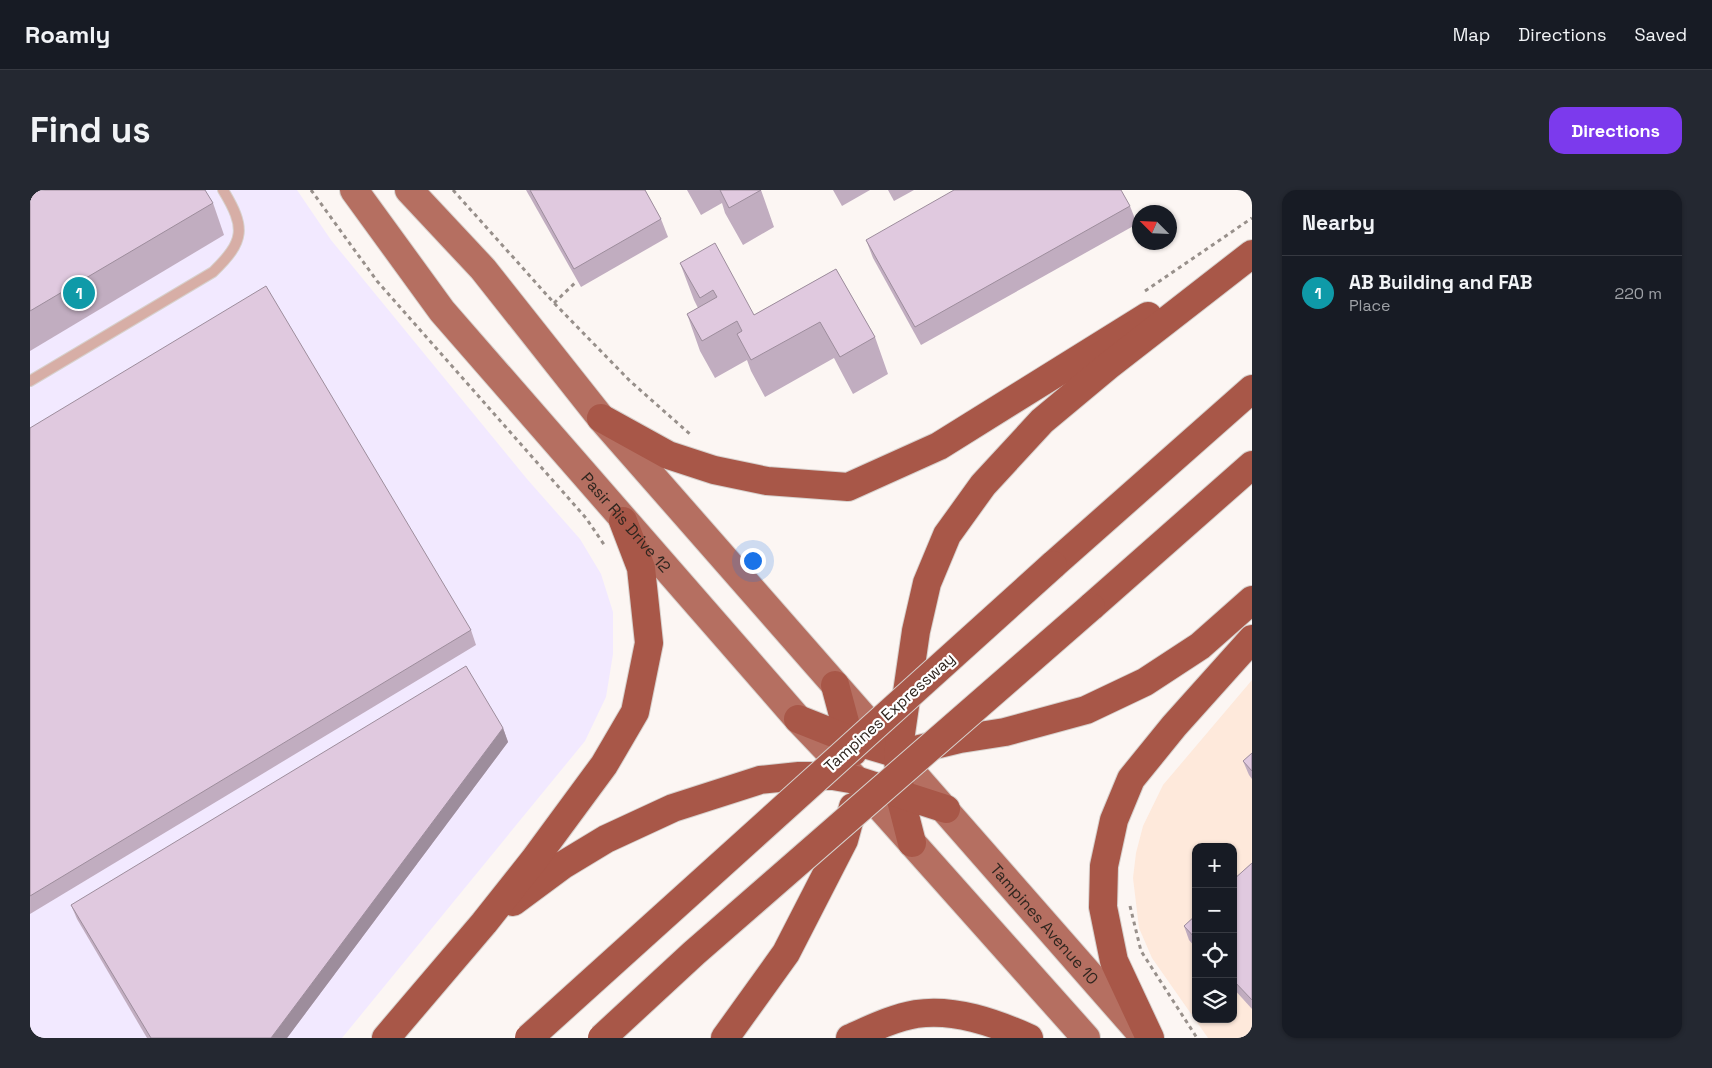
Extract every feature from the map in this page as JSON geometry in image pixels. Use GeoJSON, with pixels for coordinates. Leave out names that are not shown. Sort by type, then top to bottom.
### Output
{"type":"FeatureCollection","features":[{"type":"Feature","properties":{"kind":"highway"},"geometry":{"type":"LineString","coordinates":[[601,418],[668,455],[714,470],[767,481],[848,487],[939,446],[1252,254]]}},
{"type":"Feature","properties":{"kind":"highway"},"geometry":{"type":"LineString","coordinates":[[912,843],[900,796],[898,754],[916,631],[927,582],[947,535],[983,485],[1042,421],[1108,366],[1252,254]]}},
{"type":"Feature","properties":{"kind":"highway","name":"Tampines Expressway"},"geometry":{"type":"LineString","coordinates":[[529,1038],[1053,564],[1252,389]]}},
{"type":"Feature","properties":{"kind":"highway"},"geometry":{"type":"LineString","coordinates":[[602,1038],[701,946],[1252,465]]}},
{"type":"Feature","properties":{"kind":"highway"},"geometry":{"type":"LineString","coordinates":[[386,1038],[484,924],[604,765],[635,712],[649,644],[641,568],[623,520]]}},
{"type":"Feature","properties":{"kind":"highway"},"geometry":{"type":"LineString","coordinates":[[798,719],[851,740],[898,754],[960,739],[1005,732],[1086,710],[1153,677],[1200,646],[1252,600]]}},
{"type":"Feature","properties":{"kind":"highway"},"geometry":{"type":"LineString","coordinates":[[1150,1038],[1114,961],[1103,908],[1104,866],[1114,820],[1131,779],[1174,726],[1252,639]]}},
{"type":"Feature","properties":{"kind":"highway"},"geometry":{"type":"LineString","coordinates":[[725,1038],[791,944],[844,840],[854,802],[856,780],[851,740],[835,685]]}},
{"type":"Feature","properties":{"kind":"highway"},"geometry":{"type":"LineString","coordinates":[[484,924],[563,865],[606,839],[673,808],[760,780],[799,776],[833,776],[856,780],[900,796],[946,809]]}},
{"type":"Feature","properties":{"kind":"highway"},"geometry":{"type":"LineString","coordinates":[[850,1038],[901,1018],[918,1014],[961,1015],[1005,1027],[1029,1038]]}},
{"type":"Feature","properties":{"kind":"main road","name":"Pasir Ris Drive 12"},"geometry":{"type":"LineString","coordinates":[[354,190],[442,311],[798,719],[912,843]]}},
{"type":"Feature","properties":{"kind":"main road"},"geometry":{"type":"LineString","coordinates":[[409,190],[483,269],[601,418],[946,809]]}},
{"type":"Feature","properties":{"kind":"main road","name":"Tampines Avenue 10"},"geometry":{"type":"LineString","coordinates":[[946,809],[1145,1038]]}},
{"type":"Feature","properties":{"kind":"main road"},"geometry":{"type":"LineString","coordinates":[[912,843],[1086,1038]]}},
{"type":"Feature","properties":{"kind":"lane"},"geometry":{"type":"LineString","coordinates":[[30,381],[213,272],[230,256],[238,239],[239,222],[223,190]]}},
{"type":"Feature","properties":{"kind":"path"},"geometry":{"type":"LineString","coordinates":[[311,190],[377,281],[586,518],[609,552]]}},
{"type":"Feature","properties":{"kind":"path"},"geometry":{"type":"LineString","coordinates":[[454,190],[554,303],[630,381],[683,430],[698,440]]}},
{"type":"Feature","properties":{"kind":"path"},"geometry":{"type":"LineString","coordinates":[[554,303],[577,281]]}},
{"type":"Feature","properties":{"kind":"path"},"geometry":{"type":"LineString","coordinates":[[1130,904],[1141,950],[1197,1038]]}},
{"type":"Feature","properties":{"kind":"shaded area"},"geometry":{"type":"Polygon","coordinates":[[[30,190],[297,190],[331,240],[527,479],[580,539],[601,574],[613,612],[613,654],[606,697],[585,741],[342,1038],[30,1038],[30,190]]]}},
{"type":"Feature","properties":{"kind":"shaded area"},"geometry":{"type":"Polygon","coordinates":[[[1252,680],[1252,1038],[1208,1038],[1198,1023],[1237,1023],[1237,843],[1192,843],[1192,1015],[1152,958],[1139,928],[1133,878],[1136,853],[1143,826],[1163,785],[1252,680]]]}},
{"type":"Feature","properties":{"kind":"building"},"geometry":{"type":"Polygon","coordinates":[[[30,190],[205,190],[213,203],[30,311],[30,190]]]}},
{"type":"Feature","properties":{"kind":"building"},"geometry":{"type":"Polygon","coordinates":[[[530,190],[645,190],[661,219],[574,269],[530,190]]]}},
{"type":"Feature","properties":{"kind":"building"},"geometry":{"type":"Polygon","coordinates":[[[720,190],[761,190],[729,208],[720,190]]]}},
{"type":"Feature","properties":{"kind":"building"},"geometry":{"type":"Polygon","coordinates":[[[954,190],[1121,190],[1130,206],[915,327],[866,240],[954,190]]]}},
{"type":"Feature","properties":{"kind":"building"},"geometry":{"type":"Polygon","coordinates":[[[715,243],[754,315],[836,269],[875,337],[840,357],[820,322],[751,360],[737,334],[742,331],[737,321],[702,341],[687,314],[717,297],[713,290],[700,298],[680,263],[715,243]]]}},
{"type":"Feature","properties":{"kind":"building"},"geometry":{"type":"Polygon","coordinates":[[[266,286],[471,630],[30,896],[30,428],[266,286]]]}},
{"type":"Feature","properties":{"kind":"building"},"geometry":{"type":"Polygon","coordinates":[[[466,666],[503,728],[271,1038],[151,1038],[71,905],[466,666]]]}},
{"type":"Feature","properties":{"kind":"building"},"geometry":{"type":"Polygon","coordinates":[[[1252,753],[1252,771],[1243,761],[1252,753]]]}},
{"type":"Feature","properties":{"kind":"building"},"geometry":{"type":"Polygon","coordinates":[[[1252,863],[1252,1000],[1237,984],[1237,876],[1252,863]]]}},
{"type":"Feature","properties":{"kind":"building"},"geometry":{"type":"Polygon","coordinates":[[[1192,919],[1192,935],[1184,926],[1192,919]]]}},
{"type":"Feature","properties":{"kind":"place","name":"AB Building and FAB"},"geometry":{"type":"Point","coordinates":[79,293]}}]}
